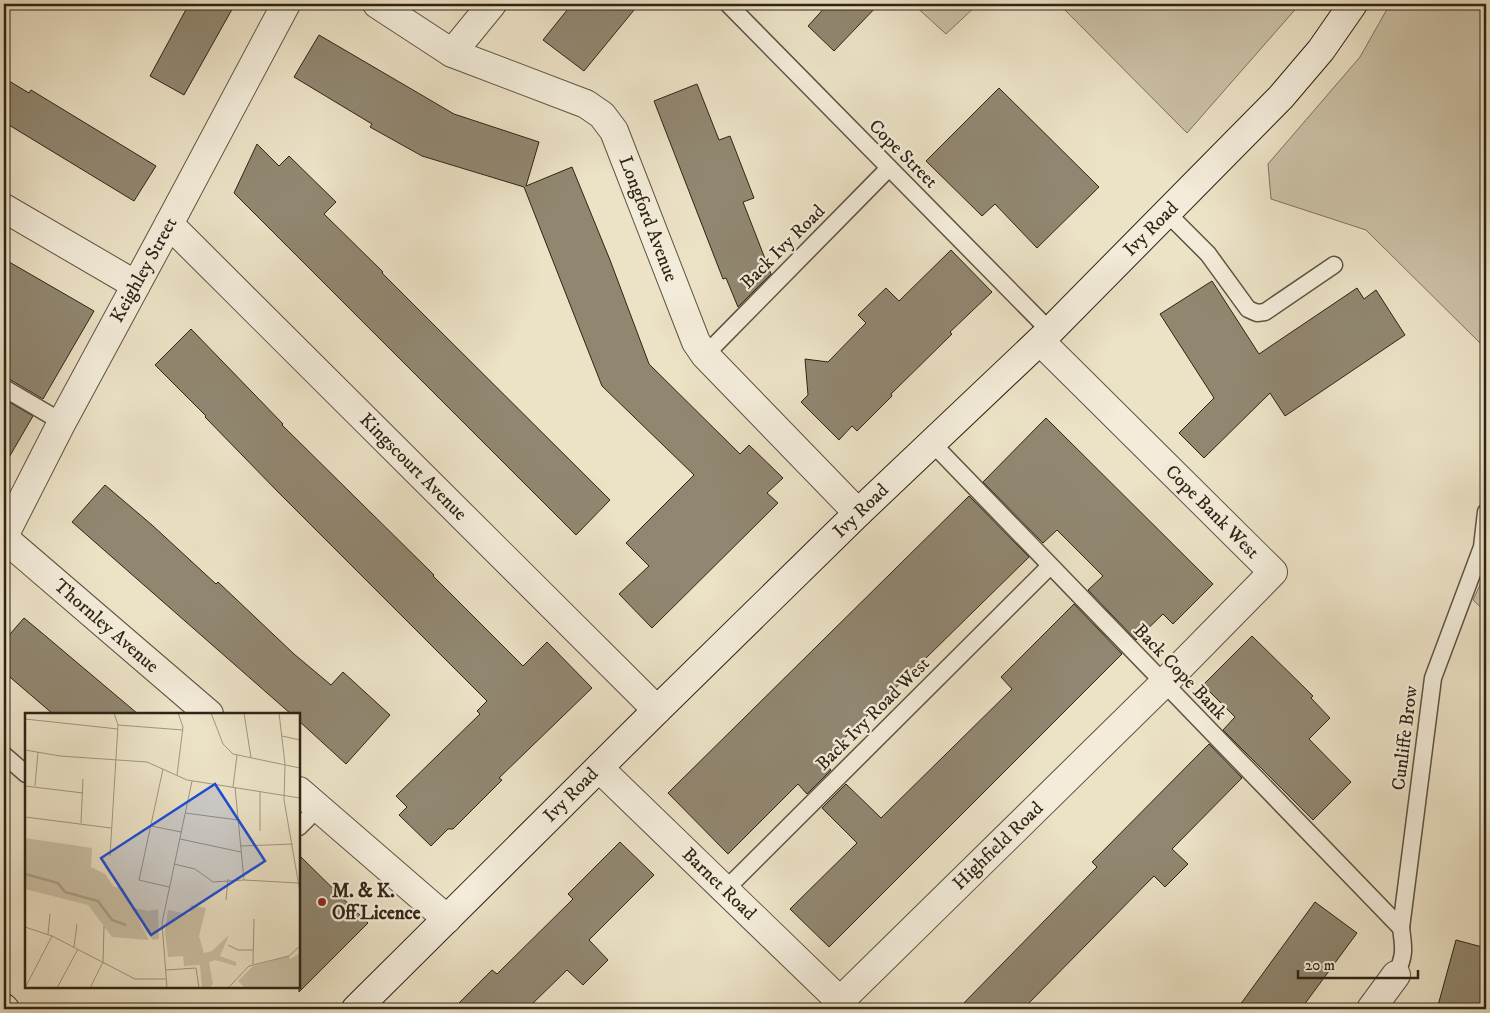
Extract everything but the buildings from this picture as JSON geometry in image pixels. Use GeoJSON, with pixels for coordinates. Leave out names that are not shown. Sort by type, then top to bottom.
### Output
{"type":"FeatureCollection","features":[{"type":"Feature","properties":{"kind":"street","name":"Keighley Street"},"geometry":{"type":"LineString","coordinates":[[4,537],[62,422],[170,224],[286,4]]}},
{"type":"Feature","properties":{"kind":"street","name":"Longford Avenue"},"geometry":{"type":"LineString","coordinates":[[377,4],[452,53],[586,104],[602,115],[614,131],[696,342],[704,355],[858,513]]}},
{"type":"Feature","properties":{"kind":"street"},"geometry":{"type":"LineString","coordinates":[[452,53],[492,4]]}},
{"type":"Feature","properties":{"kind":"street","name":"Ivy Road"},"geometry":{"type":"LineString","coordinates":[[356,1009],[858,513],[1045,336],[1281,98],[1321,50],[1353,4]]}},
{"type":"Feature","properties":{"kind":"street"},"geometry":{"type":"LineString","coordinates":[[4,208],[136,285]]}},
{"type":"Feature","properties":{"kind":"street","name":"Kingscourt Avenue"},"geometry":{"type":"LineString","coordinates":[[170,224],[657,710]]}},
{"type":"Feature","properties":{"kind":"street","name":"Cope Bank West"},"geometry":{"type":"LineString","coordinates":[[1045,336],[1273,572],[1163,684]]}},
{"type":"Feature","properties":{"kind":"street","name":"Thornley Avenue"},"geometry":{"type":"LineString","coordinates":[[4,537],[208,713]]}},
{"type":"Feature","properties":{"kind":"street","name":"Highfield Road"},"geometry":{"type":"LineString","coordinates":[[838,1005],[1163,684]]}},
{"type":"Feature","properties":{"kind":"street","name":"Barnet Road"},"geometry":{"type":"LineString","coordinates":[[599,768],[725,890],[838,1005]]}},
{"type":"Feature","properties":{"kind":"street"},"geometry":{"type":"LineString","coordinates":[[308,800],[447,919]]}},
{"type":"Feature","properties":{"kind":"street"},"geometry":{"type":"LineString","coordinates":[[1371,1009],[1396,975]]}},
{"type":"Feature","properties":{"kind":"lane","name":"Cope Street"},"geometry":{"type":"LineString","coordinates":[[728,4],[889,168],[1045,336]]}},
{"type":"Feature","properties":{"kind":"lane","name":"Back Ivy Road"},"geometry":{"type":"LineString","coordinates":[[704,355],[889,168]]}},
{"type":"Feature","properties":{"kind":"lane"},"geometry":{"type":"LineString","coordinates":[[1166,213],[1208,254],[1248,309],[1257,313],[1265,312],[1334,265]]}},
{"type":"Feature","properties":{"kind":"lane"},"geometry":{"type":"LineString","coordinates":[[4,388],[62,422]]}},
{"type":"Feature","properties":{"kind":"lane","name":"Back Cope Bank"},"geometry":{"type":"LineString","coordinates":[[932,443],[1401,928]]}},
{"type":"Feature","properties":{"kind":"lane","name":"Cunliffe Brow"},"geometry":{"type":"LineString","coordinates":[[1396,975],[1403,960],[1404,945],[1401,928],[1433,678],[1482,547],[1486,512]]}},
{"type":"Feature","properties":{"kind":"lane","name":"Back Ivy Road West"},"geometry":{"type":"LineString","coordinates":[[725,890],[1050,566]]}},
{"type":"Feature","properties":{"kind":"lane"},"geometry":{"type":"LineString","coordinates":[[4,755],[25,773]]}},
{"type":"Feature","properties":{"kind":"lane"},"geometry":{"type":"LineString","coordinates":[[300,824],[308,800]]}},
{"type":"Feature","properties":{"kind":"shaded area"},"geometry":{"type":"Polygon","coordinates":[[[913,4],[978,4],[946,34],[913,4]]]}},
{"type":"Feature","properties":{"kind":"shaded area"},"geometry":{"type":"Polygon","coordinates":[[[1059,4],[1300,4],[1187,133],[1059,4]]]}},
{"type":"Feature","properties":{"kind":"shaded area"},"geometry":{"type":"Polygon","coordinates":[[[1390,4],[1486,4],[1486,301],[1481,344],[1366,230],[1271,199],[1268,164],[1360,57],[1390,4]]]}},
{"type":"Feature","properties":{"kind":"shaded area"},"geometry":{"type":"Polygon","coordinates":[[[1486,572],[1486,612],[1473,600],[1486,572]]]}},
{"type":"Feature","properties":{"kind":"place","name":"M. & K. Off Licence"},"geometry":{"type":"Point","coordinates":[322,902]}}]}
